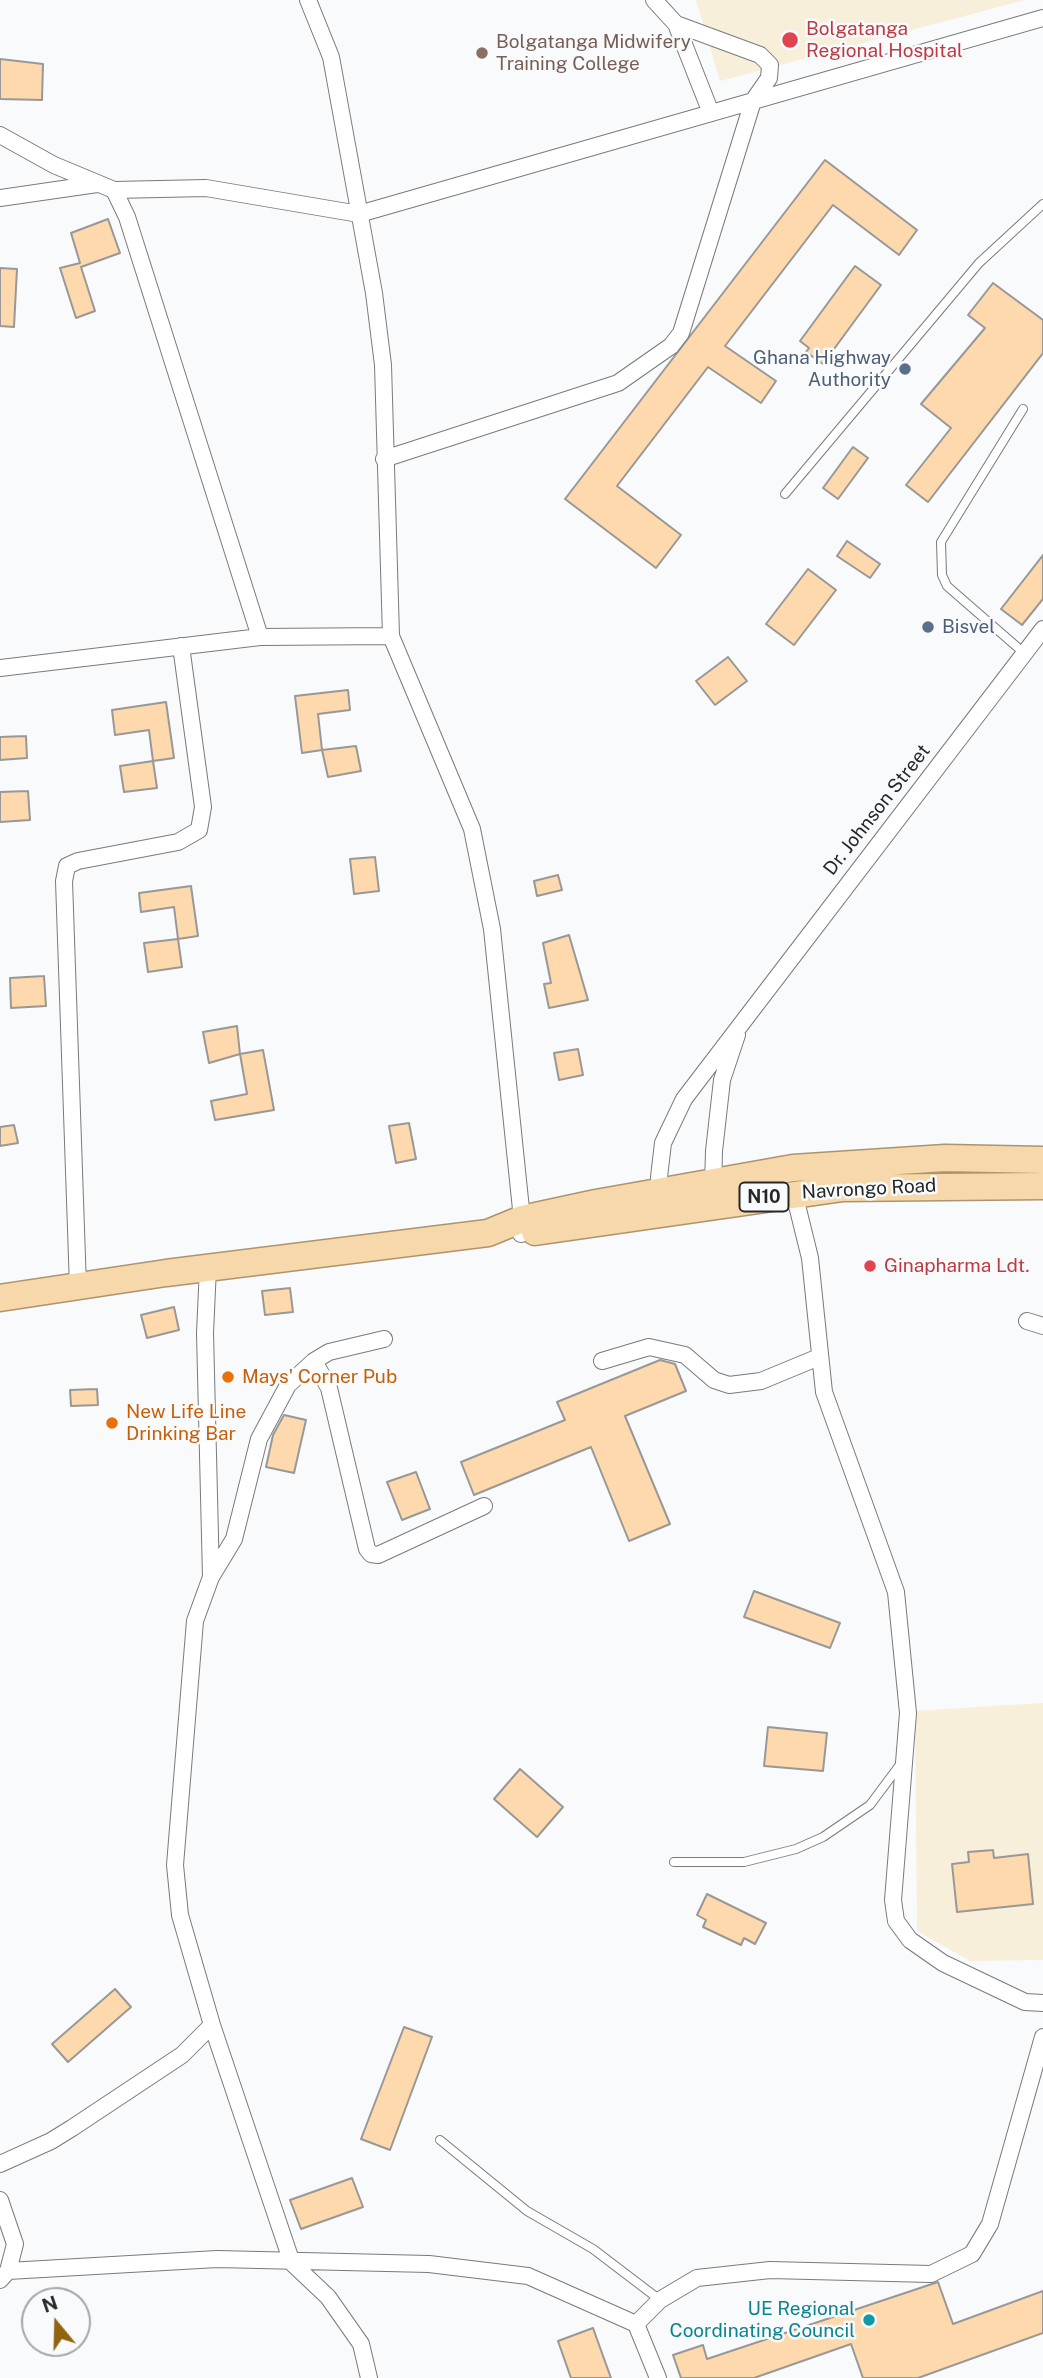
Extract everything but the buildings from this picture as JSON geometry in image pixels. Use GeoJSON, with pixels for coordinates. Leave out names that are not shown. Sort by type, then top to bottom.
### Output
{"type":"FeatureCollection","features":[{"type":"Feature","properties":{"kind":"highway","name":"Navrongo Road"},"geometry":{"type":"LineString","coordinates":[[208,1267],[488,1233],[714,1192],[793,1168],[945,1158],[1043,1160]]}},
{"type":"Feature","properties":{"kind":"highway","name":"Navrongo Road"},"geometry":{"type":"LineString","coordinates":[[714,1192],[794,1193],[932,1185],[1043,1186]]}},
{"type":"Feature","properties":{"kind":"highway","name":"N10"},"geometry":{"type":"LineString","coordinates":[[0,1298],[208,1267]]}},
{"type":"Feature","properties":{"kind":"street"},"geometry":{"type":"LineString","coordinates":[[308,0],[331,57],[383,365],[391,635],[472,829],[492,929],[522,1227]]}},
{"type":"Feature","properties":{"kind":"street"},"geometry":{"type":"LineString","coordinates":[[654,0],[676,24],[711,113]]}},
{"type":"Feature","properties":{"kind":"street"},"geometry":{"type":"LineString","coordinates":[[0,198],[107,187],[206,188],[359,214],[1043,18]]}},
{"type":"Feature","properties":{"kind":"street"},"geometry":{"type":"LineString","coordinates":[[384,459],[618,383],[671,346],[681,333],[754,101],[769,78],[770,65],[761,55],[676,24]]}},
{"type":"Feature","properties":{"kind":"street"},"geometry":{"type":"LineString","coordinates":[[0,135],[54,165],[107,187],[127,217],[260,637]]}},
{"type":"Feature","properties":{"kind":"street","name":"Dr. Johnson Street"},"geometry":{"type":"LineString","coordinates":[[662,1201],[659,1177],[663,1143],[684,1098],[1043,629]]}},
{"type":"Feature","properties":{"kind":"street"},"geometry":{"type":"LineString","coordinates":[[0,668],[260,637],[391,635]]}},
{"type":"Feature","properties":{"kind":"street"},"geometry":{"type":"LineString","coordinates":[[78,1286],[64,881],[67,866],[78,861],[178,842],[199,830],[203,807],[181,646]]}},
{"type":"Feature","properties":{"kind":"street","name":"Dr. Johnson Street"},"geometry":{"type":"LineString","coordinates":[[714,1192],[722,1080],[744,1017]]}},
{"type":"Feature","properties":{"kind":"street"},"geometry":{"type":"LineString","coordinates":[[794,1193],[810,1258],[824,1392],[896,1592],[908,1713],[892,1900],[896,1922],[910,1940],[943,1963],[1025,2002],[1043,2003]]}},
{"type":"Feature","properties":{"kind":"street"},"geometry":{"type":"LineString","coordinates":[[208,1267],[205,1333],[211,1577]]}},
{"type":"Feature","properties":{"kind":"street"},"geometry":{"type":"LineString","coordinates":[[1027,1321],[1043,1326]]}},
{"type":"Feature","properties":{"kind":"street"},"geometry":{"type":"LineString","coordinates":[[369,2378],[361,2344],[328,2297],[292,2263],[212,2025],[180,1915],[175,1865],[195,1621],[211,1577],[234,1539],[259,1439],[288,1385],[314,1361],[329,1352],[384,1339]]}},
{"type":"Feature","properties":{"kind":"street"},"geometry":{"type":"LineString","coordinates":[[602,1362],[649,1347],[685,1355],[714,1380],[729,1385],[761,1381],[819,1357]]}},
{"type":"Feature","properties":{"kind":"street"},"geometry":{"type":"LineString","coordinates":[[314,1361],[329,1388],[368,1549],[372,1554],[379,1555],[484,1506]]}},
{"type":"Feature","properties":{"kind":"street"},"geometry":{"type":"LineString","coordinates":[[0,2164],[51,2141],[72,2128],[182,2055],[212,2025]]}},
{"type":"Feature","properties":{"kind":"street"},"geometry":{"type":"LineString","coordinates":[[636,2324],[660,2300],[697,2278],[769,2270],[931,2274],[972,2255],[990,2224],[1043,2038]]}},
{"type":"Feature","properties":{"kind":"street"},"geometry":{"type":"LineString","coordinates":[[0,2200],[15,2244],[4,2275],[217,2259],[292,2263],[429,2264],[528,2276],[636,2324],[659,2378]]}},
{"type":"Feature","properties":{"kind":"lane"},"geometry":{"type":"LineString","coordinates":[[785,494],[979,263],[1043,204]]}},
{"type":"Feature","properties":{"kind":"lane"},"geometry":{"type":"LineString","coordinates":[[1023,409],[941,542],[942,575],[947,586],[1024,653]]}},
{"type":"Feature","properties":{"kind":"lane"},"geometry":{"type":"LineString","coordinates":[[674,1862],[744,1862],[796,1849],[823,1837],[870,1805],[905,1758]]}},
{"type":"Feature","properties":{"kind":"lane"},"geometry":{"type":"LineString","coordinates":[[440,2140],[527,2211],[593,2249],[660,2300]]}},
{"type":"Feature","properties":{"kind":"shaded area","name":"Bolgatanga Regional Hospital"},"geometry":{"type":"Polygon","coordinates":[[[696,0],[1025,0],[720,81],[696,0]]]}},
{"type":"Feature","properties":{"kind":"shaded area"},"geometry":{"type":"Polygon","coordinates":[[[1043,1703],[1043,1960],[970,1961],[917,1931],[915,1711],[1043,1703]]]}},
{"type":"Feature","properties":{"kind":"place","name":"Bolgatanga Regional Hospital"},"geometry":{"type":"Point","coordinates":[790,40]}},
{"type":"Feature","properties":{"kind":"place","name":"Bolgatanga Midwifery Training College"},"geometry":{"type":"Point","coordinates":[482,53]}},
{"type":"Feature","properties":{"kind":"place","name":"Ghana Highway Authority"},"geometry":{"type":"Point","coordinates":[905,369]}},
{"type":"Feature","properties":{"kind":"place","name":"Bisvel"},"geometry":{"type":"Point","coordinates":[928,627]}},
{"type":"Feature","properties":{"kind":"place","name":"Ginapharma Ldt."},"geometry":{"type":"Point","coordinates":[870,1266]}},
{"type":"Feature","properties":{"kind":"place","name":"Mays' Corner Pub"},"geometry":{"type":"Point","coordinates":[228,1377]}},
{"type":"Feature","properties":{"kind":"place","name":"New Life Line Drinking Bar"},"geometry":{"type":"Point","coordinates":[112,1423]}},
{"type":"Feature","properties":{"kind":"place","name":"UE Regional Coordinating Council"},"geometry":{"type":"Point","coordinates":[869,2320]}}]}
